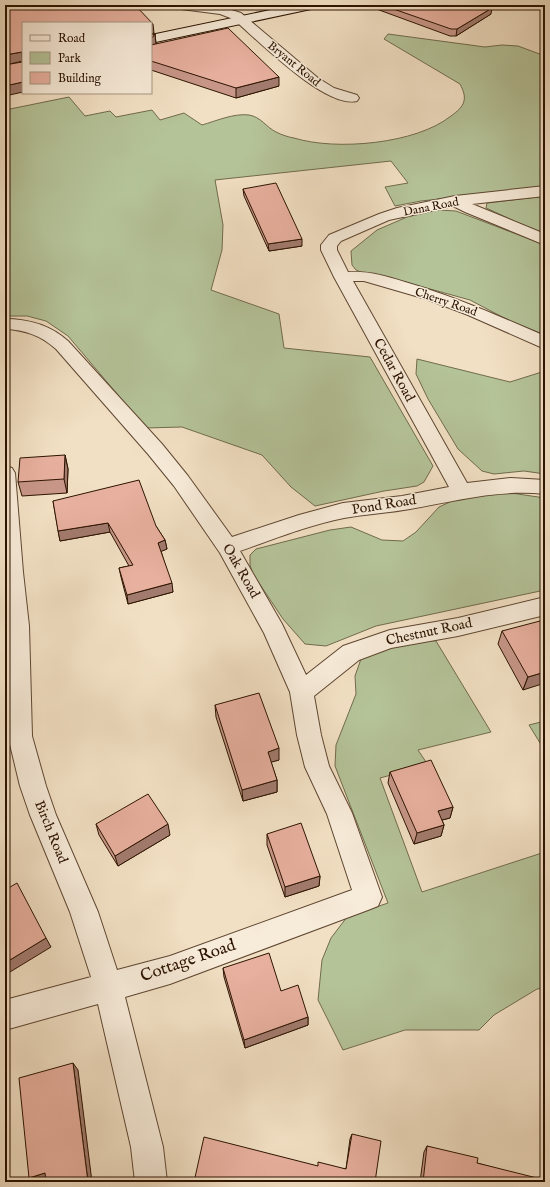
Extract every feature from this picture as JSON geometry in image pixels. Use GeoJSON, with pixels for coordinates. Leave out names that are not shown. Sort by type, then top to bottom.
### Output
{"type":"FeatureCollection","features":[{"type":"Feature","properties":{"kind":"street"},"geometry":{"type":"LineString","coordinates":[[181,5],[222,11],[242,19]]}},
{"type":"Feature","properties":{"kind":"street"},"geometry":{"type":"LineString","coordinates":[[152,39],[311,5]]}},
{"type":"Feature","properties":{"kind":"street","name":"Bryant Road"},"geometry":{"type":"LineString","coordinates":[[242,19],[313,81],[329,90],[352,98]]}},
{"type":"Feature","properties":{"kind":"street","name":"Dana Road"},"geometry":{"type":"LineString","coordinates":[[329,250],[329,245],[335,238],[384,217],[455,201],[545,191]]}},
{"type":"Feature","properties":{"kind":"street"},"geometry":{"type":"LineString","coordinates":[[455,201],[470,209],[545,240]]}},
{"type":"Feature","properties":{"kind":"street","name":"Cedar Road"},"geometry":{"type":"LineString","coordinates":[[329,250],[342,277],[461,490]]}},
{"type":"Feature","properties":{"kind":"street","name":"Cherry Road"},"geometry":{"type":"LineString","coordinates":[[342,277],[364,276],[432,296],[474,311],[545,343]]}},
{"type":"Feature","properties":{"kind":"street","name":"Oak Road"},"geometry":{"type":"LineString","coordinates":[[5,324],[14,324],[38,329],[55,338],[62,345],[167,463],[206,515],[227,547],[274,630],[302,692],[307,728],[317,767],[339,814],[368,897]]}},
{"type":"Feature","properties":{"kind":"street","name":"Birch Road"},"geometry":{"type":"LineString","coordinates":[[5,473],[12,572],[18,626],[20,736],[35,793],[84,912],[108,987],[147,1147],[151,1182]]}},
{"type":"Feature","properties":{"kind":"street","name":"Pond Road"},"geometry":{"type":"LineString","coordinates":[[227,547],[300,523],[344,511],[409,502],[461,490],[493,486],[515,484],[545,487]]}},
{"type":"Feature","properties":{"kind":"street","name":"Chestnut Road"},"geometry":{"type":"LineString","coordinates":[[302,692],[351,654],[390,638],[458,627],[545,606]]}},
{"type":"Feature","properties":{"kind":"street","name":"Cottage Road"},"geometry":{"type":"LineString","coordinates":[[5,1015],[170,970],[368,897]]}},
{"type":"Feature","properties":{"kind":"green space"},"geometry":{"type":"Polygon","coordinates":[[[388,34],[485,47],[502,45],[518,46],[545,56],[545,187],[421,201],[395,206],[385,187],[408,183],[391,161],[215,180],[223,225],[222,250],[211,290],[279,314],[284,348],[370,357],[433,466],[424,482],[417,486],[384,491],[315,506],[291,487],[262,455],[182,427],[146,428],[68,336],[46,321],[27,316],[5,316],[5,110],[69,97],[85,116],[110,111],[116,117],[152,110],[160,120],[184,113],[202,125],[231,116],[249,115],[257,118],[272,130],[280,134],[311,142],[353,144],[397,139],[436,126],[451,116],[464,102],[464,94],[460,84],[384,39],[388,34]]]}},
{"type":"Feature","properties":{"kind":"green space"},"geometry":{"type":"Polygon","coordinates":[[[545,196],[545,235],[486,208],[487,203],[545,196]]]}},
{"type":"Feature","properties":{"kind":"green space"},"geometry":{"type":"Polygon","coordinates":[[[438,210],[456,211],[545,245],[545,335],[508,320],[470,300],[383,276],[363,273],[356,270],[352,265],[351,251],[377,230],[407,217],[438,210]]]}},
{"type":"Feature","properties":{"kind":"green space"},"geometry":{"type":"Polygon","coordinates":[[[417,359],[510,382],[545,371],[545,474],[524,471],[494,474],[482,471],[458,449],[428,399],[416,374],[417,359]]]}},
{"type":"Feature","properties":{"kind":"green space"},"geometry":{"type":"Polygon","coordinates":[[[511,493],[545,498],[545,590],[376,626],[326,646],[305,644],[283,619],[253,574],[250,565],[250,555],[256,549],[330,530],[351,527],[382,540],[403,541],[416,532],[439,507],[465,495],[511,493]]]}},
{"type":"Feature","properties":{"kind":"green space"},"geometry":{"type":"Polygon","coordinates":[[[418,639],[436,641],[491,732],[418,750],[428,765],[380,778],[422,892],[545,852],[545,988],[537,989],[494,1015],[479,1030],[405,1030],[343,1050],[318,1000],[322,960],[331,938],[347,917],[388,903],[335,766],[336,745],[356,694],[355,676],[361,659],[380,649],[418,639]]]}},
{"type":"Feature","properties":{"kind":"green space"},"geometry":{"type":"Polygon","coordinates":[[[545,721],[545,751],[529,725],[545,721]]]}},
{"type":"Feature","properties":{"kind":"building"},"geometry":{"type":"Polygon","coordinates":[[[5,5],[135,5],[151,22],[22,22],[22,52],[5,55],[5,5]]]}},
{"type":"Feature","properties":{"kind":"building"},"geometry":{"type":"Polygon","coordinates":[[[382,5],[483,5],[492,8],[457,29],[451,29],[382,5]]]}},
{"type":"Feature","properties":{"kind":"building"},"geometry":{"type":"Polygon","coordinates":[[[228,28],[279,77],[236,88],[152,61],[152,45],[228,28]]]}},
{"type":"Feature","properties":{"kind":"building"},"geometry":{"type":"Polygon","coordinates":[[[22,62],[22,82],[5,86],[5,65],[22,62]]]}},
{"type":"Feature","properties":{"kind":"building"},"geometry":{"type":"Polygon","coordinates":[[[276,183],[302,239],[268,244],[243,189],[276,183]]]}},
{"type":"Feature","properties":{"kind":"building"},"geometry":{"type":"Polygon","coordinates":[[[65,455],[64,479],[18,482],[20,458],[65,455]]]}},
{"type":"Feature","properties":{"kind":"building"},"geometry":{"type":"Polygon","coordinates":[[[139,480],[156,526],[165,540],[158,543],[172,583],[127,595],[119,568],[133,565],[108,523],[58,531],[53,501],[139,480]]]}},
{"type":"Feature","properties":{"kind":"building"},"geometry":{"type":"Polygon","coordinates":[[[540,621],[545,630],[545,672],[528,677],[502,631],[540,621]]]}},
{"type":"Feature","properties":{"kind":"building"},"geometry":{"type":"Polygon","coordinates":[[[259,693],[279,748],[268,752],[277,780],[242,790],[215,705],[259,693]]]}},
{"type":"Feature","properties":{"kind":"building"},"geometry":{"type":"Polygon","coordinates":[[[431,760],[453,807],[438,811],[444,825],[417,833],[390,772],[431,760]]]}},
{"type":"Feature","properties":{"kind":"building"},"geometry":{"type":"Polygon","coordinates":[[[148,794],[168,824],[115,856],[96,824],[148,794]]]}},
{"type":"Feature","properties":{"kind":"building"},"geometry":{"type":"Polygon","coordinates":[[[301,823],[320,876],[285,887],[267,834],[301,823]]]}},
{"type":"Feature","properties":{"kind":"building"},"geometry":{"type":"Polygon","coordinates":[[[17,883],[46,938],[5,963],[5,890],[17,883]]]}},
{"type":"Feature","properties":{"kind":"building"},"geometry":{"type":"Polygon","coordinates":[[[269,953],[281,991],[298,985],[308,1017],[244,1040],[223,968],[269,953]]]}},
{"type":"Feature","properties":{"kind":"building"},"geometry":{"type":"Polygon","coordinates":[[[73,1063],[88,1182],[46,1182],[45,1173],[29,1178],[19,1078],[73,1063]]]}},
{"type":"Feature","properties":{"kind":"building"},"geometry":{"type":"Polygon","coordinates":[[[352,1134],[381,1141],[375,1182],[194,1182],[204,1137],[318,1166],[318,1162],[346,1169],[352,1134]]]}},
{"type":"Feature","properties":{"kind":"building"},"geometry":{"type":"Polygon","coordinates":[[[427,1146],[478,1158],[477,1163],[545,1180],[545,1182],[423,1182],[427,1146]]]}}]}
